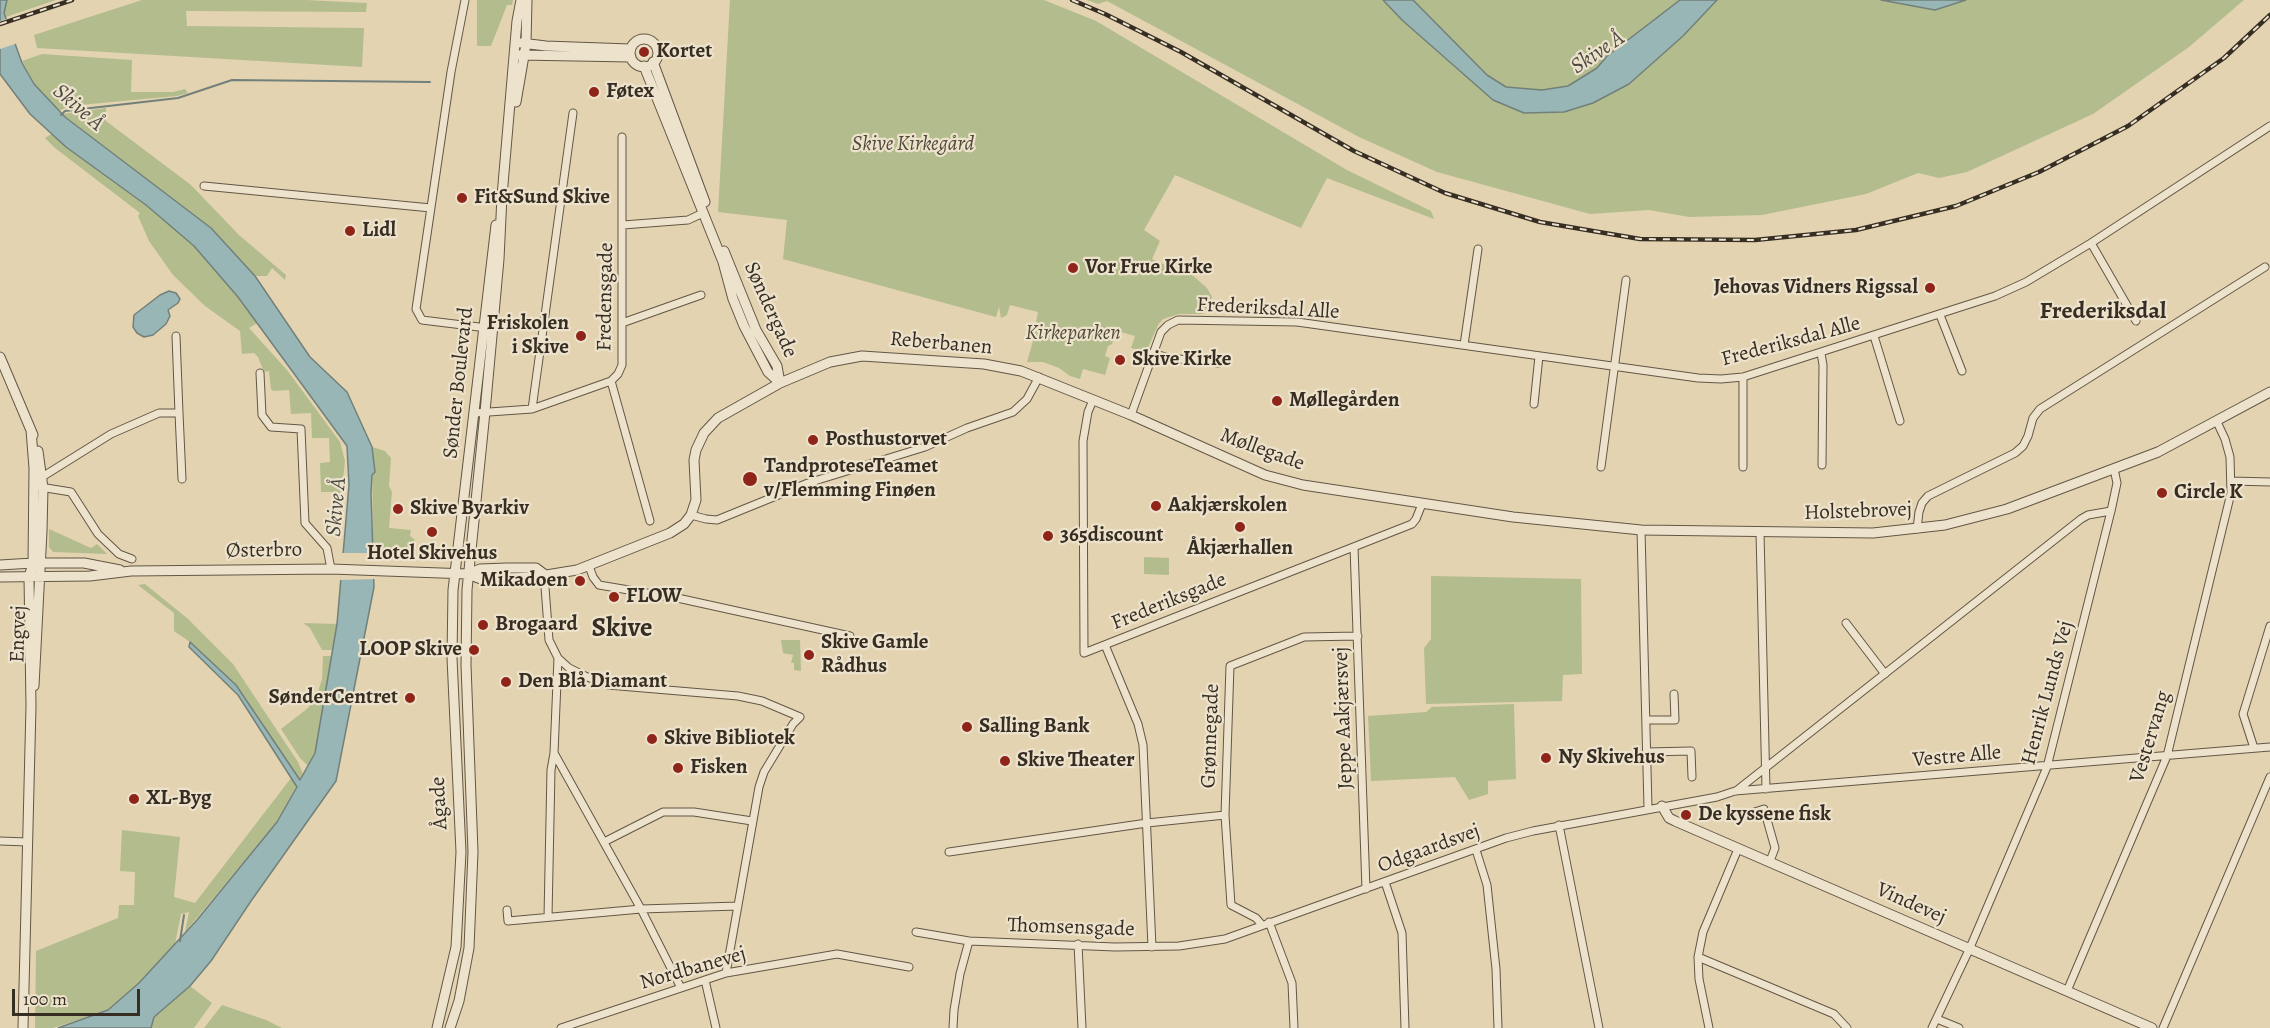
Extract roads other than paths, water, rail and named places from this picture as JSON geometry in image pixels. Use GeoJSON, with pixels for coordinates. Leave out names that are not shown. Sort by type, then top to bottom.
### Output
{"type":"FeatureCollection","features":[{"type":"Feature","properties":{"kind":"street"},"geometry":{"type":"LineString","coordinates":[[465,0],[451,72],[416,309],[422,320],[488,328]]}},
{"type":"Feature","properties":{"kind":"street","name":"Sønder Boulevard"},"geometry":{"type":"LineString","coordinates":[[455,574],[475,413],[499,259],[502,196],[519,55],[515,42],[521,0]]}},
{"type":"Feature","properties":{"kind":"street","name":"Sønder Boulevard"},"geometry":{"type":"LineString","coordinates":[[519,55],[526,44],[527,0]]}},
{"type":"Feature","properties":{"kind":"street"},"geometry":{"type":"LineString","coordinates":[[638,40],[649,40],[657,50],[653,62],[644,66],[636,64],[630,53],[638,40]]}},
{"type":"Feature","properties":{"kind":"street"},"geometry":{"type":"LineString","coordinates":[[515,42],[630,53]]}},
{"type":"Feature","properties":{"kind":"street"},"geometry":{"type":"LineString","coordinates":[[519,55],[630,53]]}},
{"type":"Feature","properties":{"kind":"street","name":"Søndergade"},"geometry":{"type":"LineString","coordinates":[[653,62],[708,211],[749,314],[777,366],[780,383]]}},
{"type":"Feature","properties":{"kind":"street","name":"Søndergade"},"geometry":{"type":"LineString","coordinates":[[644,66],[723,262],[733,299],[747,334],[768,372],[780,383]]}},
{"type":"Feature","properties":{"kind":"street"},"geometry":{"type":"LineString","coordinates":[[532,409],[573,113]]}},
{"type":"Feature","properties":{"kind":"street","name":"Frederiksdal Alle"},"geometry":{"type":"LineString","coordinates":[[1131,415],[1152,353],[1164,328],[1178,320],[1297,322],[1698,378],[1743,377],[1940,315],[1995,296],[2026,282],[2091,243],[2270,126]]}},
{"type":"Feature","properties":{"kind":"street","name":"Fredensgade"},"geometry":{"type":"LineString","coordinates":[[622,137],[622,365],[618,374],[611,381],[650,521]]}},
{"type":"Feature","properties":{"kind":"street"},"geometry":{"type":"LineString","coordinates":[[204,186],[431,208]]}},
{"type":"Feature","properties":{"kind":"street"},"geometry":{"type":"LineString","coordinates":[[623,225],[688,220],[703,213]]}},
{"type":"Feature","properties":{"kind":"street"},"geometry":{"type":"LineString","coordinates":[[2091,243],[2136,321]]}},
{"type":"Feature","properties":{"kind":"street"},"geometry":{"type":"LineString","coordinates":[[1464,345],[1478,249]]}},
{"type":"Feature","properties":{"kind":"street"},"geometry":{"type":"LineString","coordinates":[[1917,529],[1922,503],[1928,496],[2015,453],[2023,446],[2033,418],[2040,409],[2265,267]]}},
{"type":"Feature","properties":{"kind":"street"},"geometry":{"type":"LineString","coordinates":[[1601,466],[1626,280]]}},
{"type":"Feature","properties":{"kind":"street"},"geometry":{"type":"LineString","coordinates":[[622,323],[701,295]]}},
{"type":"Feature","properties":{"kind":"street"},"geometry":{"type":"LineString","coordinates":[[1940,315],[1962,371]]}},
{"type":"Feature","properties":{"kind":"street","name":"Sønder Boulevard"},"geometry":{"type":"LineString","coordinates":[[468,574],[485,412],[488,328]]}},
{"type":"Feature","properties":{"kind":"street"},"geometry":{"type":"LineString","coordinates":[[176,336],[182,479]]}},
{"type":"Feature","properties":{"kind":"street"},"geometry":{"type":"LineString","coordinates":[[1874,336],[1900,421]]}},
{"type":"Feature","properties":{"kind":"street"},"geometry":{"type":"LineString","coordinates":[[1152,353],[1169,358],[1219,363]]}},
{"type":"Feature","properties":{"kind":"street"},"geometry":{"type":"LineString","coordinates":[[1821,353],[1823,365],[1822,465]]}},
{"type":"Feature","properties":{"kind":"street","name":"Reberbanen"},"geometry":{"type":"LineString","coordinates":[[691,515],[696,496],[695,453],[704,433],[718,418],[780,383],[830,362],[862,356],[984,364],[1008,368],[1039,377],[1131,415]]}},
{"type":"Feature","properties":{"kind":"street"},"geometry":{"type":"LineString","coordinates":[[1534,404],[1539,356]]}},
{"type":"Feature","properties":{"kind":"street"},"geometry":{"type":"LineString","coordinates":[[0,357],[37,445],[42,477],[38,487]]}},
{"type":"Feature","properties":{"kind":"street"},"geometry":{"type":"LineString","coordinates":[[260,373],[262,415],[271,427],[301,429],[305,523],[327,548],[331,569]]}},
{"type":"Feature","properties":{"kind":"street"},"geometry":{"type":"LineString","coordinates":[[548,917],[551,770],[554,753],[558,658],[549,640],[544,574],[589,566],[676,530],[691,515],[717,520],[840,472],[925,447],[967,428],[1013,412],[1027,399],[1039,377]]}},
{"type":"Feature","properties":{"kind":"street"},"geometry":{"type":"LineString","coordinates":[[1743,377],[1743,466]]}},
{"type":"Feature","properties":{"kind":"street"},"geometry":{"type":"LineString","coordinates":[[475,413],[532,409],[611,381]]}},
{"type":"Feature","properties":{"kind":"street","name":"Holstebrovej"},"geometry":{"type":"LineString","coordinates":[[1422,504],[1557,523],[1641,530],[1873,533],[1917,529],[1971,519],[2007,509],[2114,470],[2171,446],[2270,392]]}},
{"type":"Feature","properties":{"kind":"street","name":"Frederiksgade"},"geometry":{"type":"LineString","coordinates":[[1093,400],[1088,412],[1083,441],[1084,653],[1412,524],[1422,504]]}},
{"type":"Feature","properties":{"kind":"street"},"geometry":{"type":"LineString","coordinates":[[42,477],[111,434],[159,413],[178,413]]}},
{"type":"Feature","properties":{"kind":"street","name":"Møllegade"},"geometry":{"type":"LineString","coordinates":[[1131,415],[1265,475],[1303,485],[1422,504]]}},
{"type":"Feature","properties":{"kind":"street","name":"Vestervang"},"geometry":{"type":"LineString","coordinates":[[2067,991],[2167,756],[2232,481],[2229,450],[2217,422]]}},
{"type":"Feature","properties":{"kind":"street"},"geometry":{"type":"LineString","coordinates":[[31,430],[38,487],[37,562]]}},
{"type":"Feature","properties":{"kind":"street","name":"Henrik Lunds Vej"},"geometry":{"type":"LineString","coordinates":[[1932,1028],[1969,950],[2047,767],[2111,511],[2116,483],[2114,470]]}},
{"type":"Feature","properties":{"kind":"street"},"geometry":{"type":"LineString","coordinates":[[2232,481],[2270,482]]}},
{"type":"Feature","properties":{"kind":"street"},"geometry":{"type":"LineString","coordinates":[[38,487],[71,492],[98,534],[119,554],[132,559]]}},
{"type":"Feature","properties":{"kind":"street"},"geometry":{"type":"LineString","coordinates":[[1735,791],[2081,519],[2098,512],[2111,511]]}},
{"type":"Feature","properties":{"kind":"street"},"geometry":{"type":"LineString","coordinates":[[1641,530],[1648,808]]}},
{"type":"Feature","properties":{"kind":"street"},"geometry":{"type":"LineString","coordinates":[[1760,532],[1766,789]]}},
{"type":"Feature","properties":{"kind":"street","name":"Jeppe Aakjærsvej"},"geometry":{"type":"LineString","coordinates":[[1354,547],[1366,889]]}},
{"type":"Feature","properties":{"kind":"street","name":"Østerbro"},"geometry":{"type":"LineString","coordinates":[[0,565],[37,562],[84,564],[131,572]]}},
{"type":"Feature","properties":{"kind":"street","name":"Engvej"},"geometry":{"type":"LineString","coordinates":[[31,706],[35,677],[40,577],[37,562]]}},
{"type":"Feature","properties":{"kind":"street","name":"Engvej"},"geometry":{"type":"LineString","coordinates":[[23,1028],[31,706],[29,577],[37,562]]}},
{"type":"Feature","properties":{"kind":"street"},"geometry":{"type":"LineString","coordinates":[[589,566],[599,585],[682,599],[850,636]]}},
{"type":"Feature","properties":{"kind":"street","name":"Østerbro"},"geometry":{"type":"LineString","coordinates":[[0,577],[90,576],[131,572],[331,569],[468,574],[480,569],[536,568],[544,574]]}},
{"type":"Feature","properties":{"kind":"street","name":"Ågade"},"geometry":{"type":"LineString","coordinates":[[437,1028],[456,947],[461,852],[452,658],[455,574]]}},
{"type":"Feature","properties":{"kind":"street","name":"Ågade"},"geometry":{"type":"LineString","coordinates":[[450,1028],[459,1001],[469,948],[472,852],[466,665],[468,574]]}},
{"type":"Feature","properties":{"kind":"street"},"geometry":{"type":"LineString","coordinates":[[1846,623],[1885,674]]}},
{"type":"Feature","properties":{"kind":"street"},"geometry":{"type":"LineString","coordinates":[[2254,748],[2243,714],[2270,626]]}},
{"type":"Feature","properties":{"kind":"street","name":"Grønnegade"},"geometry":{"type":"LineString","coordinates":[[1265,924],[1232,905],[1225,815],[1230,666],[1304,637],[1358,636]]}},
{"type":"Feature","properties":{"kind":"street"},"geometry":{"type":"LineString","coordinates":[[1105,645],[1138,724],[1143,745],[1152,947]]}},
{"type":"Feature","properties":{"kind":"street"},"geometry":{"type":"LineString","coordinates":[[558,658],[585,676],[609,685],[738,696],[762,701],[800,717],[793,724],[764,772],[759,787],[726,973]]}},
{"type":"Feature","properties":{"kind":"street"},"geometry":{"type":"LineString","coordinates":[[1646,720],[1675,720],[1674,694]]}},
{"type":"Feature","properties":{"kind":"street","name":"Vestre Alle"},"geometry":{"type":"LineString","coordinates":[[1648,808],[1717,797],[1735,791],[2270,747]]}},
{"type":"Feature","properties":{"kind":"street"},"geometry":{"type":"LineString","coordinates":[[1647,752],[1691,751],[1692,777]]}},
{"type":"Feature","properties":{"kind":"street"},"geometry":{"type":"LineString","coordinates":[[554,753],[641,909],[681,988]]}},
{"type":"Feature","properties":{"kind":"street"},"geometry":{"type":"LineString","coordinates":[[2163,1028],[2270,777]]}},
{"type":"Feature","properties":{"kind":"street","name":"Vindevej"},"geometry":{"type":"LineString","coordinates":[[1662,806],[1669,818],[1675,821],[2152,1028]]}},
{"type":"Feature","properties":{"kind":"street","name":"Odgaardsvej"},"geometry":{"type":"LineString","coordinates":[[1225,939],[1524,833],[1648,808]]}},
{"type":"Feature","properties":{"kind":"street"},"geometry":{"type":"LineString","coordinates":[[1742,816],[1764,809],[1775,848],[1770,861]]}},
{"type":"Feature","properties":{"kind":"street"},"geometry":{"type":"LineString","coordinates":[[604,842],[663,812],[694,812],[752,821]]}},
{"type":"Feature","properties":{"kind":"street"},"geometry":{"type":"LineString","coordinates":[[950,852],[1225,815]]}},
{"type":"Feature","properties":{"kind":"street"},"geometry":{"type":"LineString","coordinates":[[1559,825],[1599,1028]]}},
{"type":"Feature","properties":{"kind":"street"},"geometry":{"type":"LineString","coordinates":[[0,841],[28,842]]}},
{"type":"Feature","properties":{"kind":"street"},"geometry":{"type":"LineString","coordinates":[[1709,1028],[1699,979],[1698,957],[1703,932],[1737,849]]}},
{"type":"Feature","properties":{"kind":"street"},"geometry":{"type":"LineString","coordinates":[[1476,850],[1487,885],[1496,969],[1498,1028]]}},
{"type":"Feature","properties":{"kind":"street"},"geometry":{"type":"LineString","coordinates":[[1385,882],[1402,933],[1405,1028]]}},
{"type":"Feature","properties":{"kind":"street"},"geometry":{"type":"LineString","coordinates":[[507,910],[508,921],[641,909],[738,906]]}},
{"type":"Feature","properties":{"kind":"street"},"geometry":{"type":"LineString","coordinates":[[1265,924],[1292,983],[1294,1028]]}},
{"type":"Feature","properties":{"kind":"street","name":"Thomsensgade"},"geometry":{"type":"LineString","coordinates":[[916,932],[969,941],[1152,947],[1179,946],[1225,939]]}},
{"type":"Feature","properties":{"kind":"street"},"geometry":{"type":"LineString","coordinates":[[953,1028],[960,974],[969,941]]}},
{"type":"Feature","properties":{"kind":"street"},"geometry":{"type":"LineString","coordinates":[[1078,944],[1082,1028]]}},
{"type":"Feature","properties":{"kind":"street","name":"Nordbanevej"},"geometry":{"type":"LineString","coordinates":[[561,1028],[726,973],[837,954],[909,967]]}},
{"type":"Feature","properties":{"kind":"street"},"geometry":{"type":"LineString","coordinates":[[1698,957],[1834,1014],[1847,1028]]}},
{"type":"Feature","properties":{"kind":"street"},"geometry":{"type":"LineString","coordinates":[[705,980],[716,1028]]}},
{"type":"Feature","properties":{"kind":"street"},"geometry":{"type":"LineString","coordinates":[[1937,1019],[1959,1028]]}},
{"type":"Feature","properties":{"kind":"water"},"geometry":{"type":"Polygon","coordinates":[[[0,0],[7,0],[4,13],[22,63],[34,84],[65,117],[211,228],[255,276],[310,357],[347,392],[372,447],[375,472],[372,475],[371,493],[374,587],[336,781],[211,961],[190,986],[154,1017],[151,1028],[58,1028],[108,1010],[139,983],[197,920],[277,822],[297,787],[238,695],[189,647],[190,642],[236,685],[300,780],[315,753],[337,624],[349,485],[347,446],[238,297],[194,246],[146,205],[66,147],[30,114],[0,74],[0,0]]]}},
{"type":"Feature","properties":{"kind":"water"},"geometry":{"type":"Polygon","coordinates":[[[1383,0],[1413,0],[1487,75],[1506,87],[1542,90],[1568,86],[1597,68],[1607,56],[1680,0],[1717,0],[1683,36],[1629,84],[1593,103],[1564,112],[1524,113],[1493,100],[1402,20],[1383,0]]]}},
{"type":"Feature","properties":{"kind":"water"},"geometry":{"type":"Polygon","coordinates":[[[1881,0],[1966,0],[1935,10],[1881,0]]]}},
{"type":"Feature","properties":{"kind":"water"},"geometry":{"type":"Polygon","coordinates":[[[169,291],[176,293],[180,299],[168,310],[170,316],[166,324],[153,335],[144,337],[137,333],[133,327],[134,315],[169,291]]]}},
{"type":"Feature","properties":{"kind":"waterway","name":"Skive Å"},"geometry":{"type":"LineString","coordinates":[[61,115],[65,111],[178,98],[232,80],[430,82]]}},
{"type":"Feature","properties":{"kind":"waterway"},"geometry":{"type":"LineString","coordinates":[[180,941],[184,915]]}},
{"type":"Feature","properties":{"kind":"railway"},"geometry":{"type":"LineString","coordinates":[[0,24],[72,0]]}},
{"type":"Feature","properties":{"kind":"railway"},"geometry":{"type":"LineString","coordinates":[[1072,0],[1181,52],[1354,151],[1445,193],[1540,222],[1640,239],[1755,240],[1856,230],[1956,206],[2039,172],[2128,126],[2224,58],[2270,15]]}},
{"type":"Feature","properties":{"kind":"place","name":"Kortet"},"geometry":{"type":"Point","coordinates":[644,52]}},
{"type":"Feature","properties":{"kind":"place","name":"Føtex"},"geometry":{"type":"Point","coordinates":[594,92]}},
{"type":"Feature","properties":{"kind":"place","name":"Fit&Sund Skive"},"geometry":{"type":"Point","coordinates":[462,198]}},
{"type":"Feature","properties":{"kind":"place","name":"Lidl"},"geometry":{"type":"Point","coordinates":[350,231]}},
{"type":"Feature","properties":{"kind":"place","name":"Vor Frue Kirke"},"geometry":{"type":"Point","coordinates":[1073,268]}},
{"type":"Feature","properties":{"kind":"place","name":"Jehovas Vidners Rigssal"},"geometry":{"type":"Point","coordinates":[1930,288]}},
{"type":"Feature","properties":{"kind":"place","name":"Friskolen i Skive"},"geometry":{"type":"Point","coordinates":[581,336]}},
{"type":"Feature","properties":{"kind":"place","name":"Skive Kirke"},"geometry":{"type":"Point","coordinates":[1120,360]}},
{"type":"Feature","properties":{"kind":"place","name":"Møllegården"},"geometry":{"type":"Point","coordinates":[1277,401]}},
{"type":"Feature","properties":{"kind":"place","name":"Posthustorvet"},"geometry":{"type":"Point","coordinates":[813,440]}},
{"type":"Feature","properties":{"kind":"place","name":"TandproteseTeamet v/Flemming Finøen"},"geometry":{"type":"Point","coordinates":[750,479]}},
{"type":"Feature","properties":{"kind":"place","name":"Circle K"},"geometry":{"type":"Point","coordinates":[2162,493]}},
{"type":"Feature","properties":{"kind":"place","name":"Aakjærskolen"},"geometry":{"type":"Point","coordinates":[1156,506]}},
{"type":"Feature","properties":{"kind":"place","name":"Skive Byarkiv"},"geometry":{"type":"Point","coordinates":[398,509]}},
{"type":"Feature","properties":{"kind":"place","name":"Åkjærhallen"},"geometry":{"type":"Point","coordinates":[1240,527]}},
{"type":"Feature","properties":{"kind":"place","name":"Hotel Skivehus"},"geometry":{"type":"Point","coordinates":[432,532]}},
{"type":"Feature","properties":{"kind":"place","name":"365discount"},"geometry":{"type":"Point","coordinates":[1048,536]}},
{"type":"Feature","properties":{"kind":"place","name":"Mikadoen"},"geometry":{"type":"Point","coordinates":[580,581]}},
{"type":"Feature","properties":{"kind":"place","name":"FLOW"},"geometry":{"type":"Point","coordinates":[614,597]}},
{"type":"Feature","properties":{"kind":"place","name":"Brogaard"},"geometry":{"type":"Point","coordinates":[483,625]}},
{"type":"Feature","properties":{"kind":"place","name":"LOOP Skive"},"geometry":{"type":"Point","coordinates":[474,650]}},
{"type":"Feature","properties":{"kind":"place","name":"Skive Gamle Rådhus"},"geometry":{"type":"Point","coordinates":[809,655]}},
{"type":"Feature","properties":{"kind":"place","name":"Den Blå Diamant"},"geometry":{"type":"Point","coordinates":[506,682]}},
{"type":"Feature","properties":{"kind":"place","name":"SønderCentret"},"geometry":{"type":"Point","coordinates":[410,698]}},
{"type":"Feature","properties":{"kind":"place","name":"Salling Bank"},"geometry":{"type":"Point","coordinates":[967,727]}},
{"type":"Feature","properties":{"kind":"place","name":"Skive Bibliotek"},"geometry":{"type":"Point","coordinates":[652,739]}},
{"type":"Feature","properties":{"kind":"place","name":"Ny Skivehus"},"geometry":{"type":"Point","coordinates":[1546,758]}},
{"type":"Feature","properties":{"kind":"place","name":"Skive Theater"},"geometry":{"type":"Point","coordinates":[1005,761]}},
{"type":"Feature","properties":{"kind":"place","name":"Fisken"},"geometry":{"type":"Point","coordinates":[678,768]}},
{"type":"Feature","properties":{"kind":"place","name":"XL-Byg"},"geometry":{"type":"Point","coordinates":[134,799]}},
{"type":"Feature","properties":{"kind":"place","name":"De kyssene fisk"},"geometry":{"type":"Point","coordinates":[1686,815]}},
{"type":"Feature","properties":{"kind":"district","name":"Frederiksdal"},"geometry":{"type":"Point","coordinates":[2103,312]}},
{"type":"Feature","properties":{"kind":"district","name":"Skive"},"geometry":{"type":"Point","coordinates":[622,629]}},
{"type":"Feature","properties":{"kind":"park label","name":"Skive Kirkegård"},"geometry":{"type":"Point","coordinates":[913,145]}},
{"type":"Feature","properties":{"kind":"park label","name":"Kirkeparken"},"geometry":{"type":"Point","coordinates":[1073,334]}}]}
